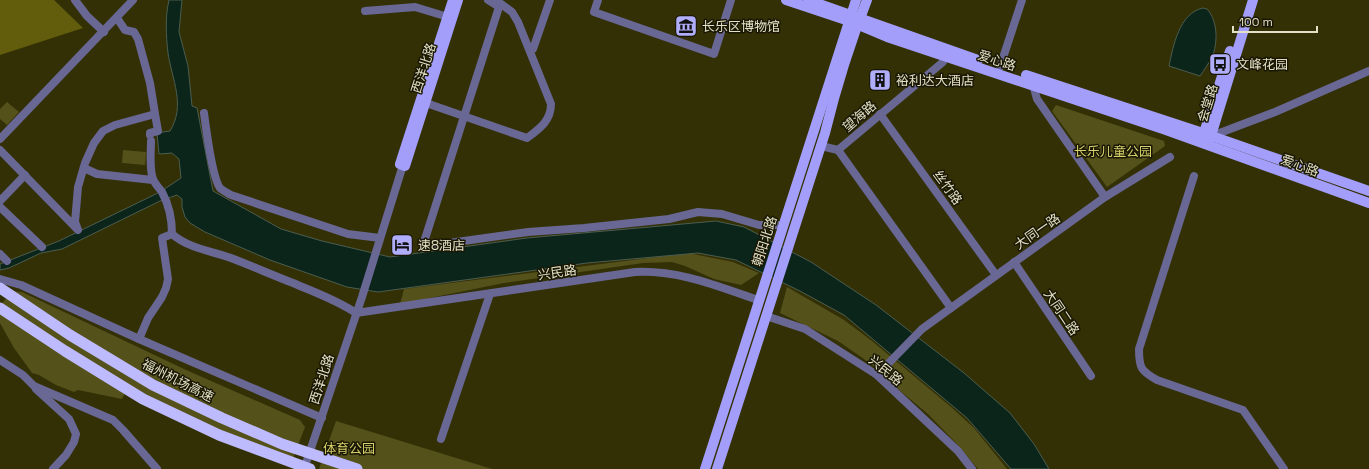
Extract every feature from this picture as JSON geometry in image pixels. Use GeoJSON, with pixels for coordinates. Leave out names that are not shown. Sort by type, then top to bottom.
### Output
{"type":"FeatureCollection","features":[{"type":"Feature","properties":{"kind":"highway","name":"福州机场高速"},"geometry":{"type":"LineString","coordinates":[[0,288],[70,335],[153,385],[222,418],[282,444],[357,469]]}},
{"type":"Feature","properties":{"kind":"highway"},"geometry":{"type":"LineString","coordinates":[[0,308],[65,351],[143,399],[219,435],[310,469]]}},
{"type":"Feature","properties":{"kind":"main road","name":"西洋北路"},"geometry":{"type":"LineString","coordinates":[[403,165],[453,0]]}},
{"type":"Feature","properties":{"kind":"main road","name":"西洋北路"},"geometry":{"type":"LineString","coordinates":[[403,165],[426,103],[458,0]]}},
{"type":"Feature","properties":{"kind":"main road","name":"爱心路"},"geometry":{"type":"LineString","coordinates":[[786,0],[854,20],[1000,67],[1206,139],[1369,203]]}},
{"type":"Feature","properties":{"kind":"main road","name":"爱心路"},"geometry":{"type":"LineString","coordinates":[[808,0],[945,56],[1369,191]]}},
{"type":"Feature","properties":{"kind":"main road"},"geometry":{"type":"LineString","coordinates":[[854,20],[856,0]]}},
{"type":"Feature","properties":{"kind":"main road"},"geometry":{"type":"LineString","coordinates":[[854,20],[867,0]]}},
{"type":"Feature","properties":{"kind":"main road","name":"会堂路"},"geometry":{"type":"LineString","coordinates":[[1206,139],[1246,0]]}},
{"type":"Feature","properties":{"kind":"main road","name":"会堂路"},"geometry":{"type":"LineString","coordinates":[[1206,139],[1253,0]]}},
{"type":"Feature","properties":{"kind":"main road","name":"朝阳北路"},"geometry":{"type":"LineString","coordinates":[[717,469],[821,146],[854,20]]}},
{"type":"Feature","properties":{"kind":"main road","name":"朝阳北路"},"geometry":{"type":"LineString","coordinates":[[705,469],[778,238],[854,20]]}},
{"type":"Feature","properties":{"kind":"street"},"geometry":{"type":"LineString","coordinates":[[75,0],[87,16],[104,32]]}},
{"type":"Feature","properties":{"kind":"street"},"geometry":{"type":"LineString","coordinates":[[0,139],[134,0]]}},
{"type":"Feature","properties":{"kind":"street"},"geometry":{"type":"LineString","coordinates":[[488,0],[499,7],[424,242],[435,245],[528,232],[584,228],[669,218],[698,212],[722,214],[759,225],[783,225]]}},
{"type":"Feature","properties":{"kind":"street"},"geometry":{"type":"LineString","coordinates":[[426,103],[527,138],[546,123],[551,112],[551,104],[518,22],[512,12],[495,0]]}},
{"type":"Feature","properties":{"kind":"street"},"geometry":{"type":"LineString","coordinates":[[533,49],[550,0]]}},
{"type":"Feature","properties":{"kind":"street"},"geometry":{"type":"LineString","coordinates":[[598,0],[594,12],[714,54],[731,0]]}},
{"type":"Feature","properties":{"kind":"street"},"geometry":{"type":"LineString","coordinates":[[1000,67],[1022,0]]}},
{"type":"Feature","properties":{"kind":"street"},"geometry":{"type":"LineString","coordinates":[[366,11],[415,7],[448,17]]}},
{"type":"Feature","properties":{"kind":"street"},"geometry":{"type":"LineString","coordinates":[[117,18],[125,30],[134,32],[138,39],[150,83],[158,131],[150,133],[152,171],[154,180],[167,203],[172,222],[172,234]]}},
{"type":"Feature","properties":{"kind":"street","name":"望海路"},"geometry":{"type":"LineString","coordinates":[[821,146],[838,150],[943,62],[945,56]]}},
{"type":"Feature","properties":{"kind":"street"},"geometry":{"type":"LineString","coordinates":[[1206,139],[1276,112],[1369,71]]}},
{"type":"Feature","properties":{"kind":"street"},"geometry":{"type":"LineString","coordinates":[[1033,85],[1037,99],[1105,198]]}},
{"type":"Feature","properties":{"kind":"street"},"geometry":{"type":"LineString","coordinates":[[204,113],[212,162],[220,188],[231,195],[348,234],[380,238]]}},
{"type":"Feature","properties":{"kind":"street"},"geometry":{"type":"LineString","coordinates":[[0,150],[78,230],[75,222],[78,187],[94,143],[103,131],[115,125],[155,114]]}},
{"type":"Feature","properties":{"kind":"street","name":"丝竹路"},"geometry":{"type":"LineString","coordinates":[[880,114],[996,275]]}},
{"type":"Feature","properties":{"kind":"street"},"geometry":{"type":"LineString","coordinates":[[838,150],[951,308]]}},
{"type":"Feature","properties":{"kind":"street","name":"大同一路"},"geometry":{"type":"LineString","coordinates":[[877,375],[922,329],[1105,198],[1170,158]]}},
{"type":"Feature","properties":{"kind":"street","name":"西洋北路"},"geometry":{"type":"LineString","coordinates":[[304,469],[362,297],[403,165]]}},
{"type":"Feature","properties":{"kind":"street"},"geometry":{"type":"LineString","coordinates":[[84,168],[97,174],[154,180]]}},
{"type":"Feature","properties":{"kind":"street"},"geometry":{"type":"LineString","coordinates":[[0,201],[25,176]]}},
{"type":"Feature","properties":{"kind":"street"},"geometry":{"type":"LineString","coordinates":[[1194,176],[1139,350],[1139,362],[1145,373],[1157,380],[1242,410],[1284,469]]}},
{"type":"Feature","properties":{"kind":"street"},"geometry":{"type":"LineString","coordinates":[[0,207],[42,247]]}},
{"type":"Feature","properties":{"kind":"street"},"geometry":{"type":"LineString","coordinates":[[172,234],[188,244],[238,261],[345,306],[356,313]]}},
{"type":"Feature","properties":{"kind":"street"},"geometry":{"type":"LineString","coordinates":[[139,339],[148,318],[162,297],[166,288],[168,279],[162,238],[172,234]]}},
{"type":"Feature","properties":{"kind":"street"},"geometry":{"type":"LineString","coordinates":[[0,254],[7,261]]}},
{"type":"Feature","properties":{"kind":"street","name":"大同二路"},"geometry":{"type":"LineString","coordinates":[[1014,262],[1091,376]]}},
{"type":"Feature","properties":{"kind":"street","name":"兴民路"},"geometry":{"type":"LineString","coordinates":[[356,313],[635,272],[653,272],[695,279],[758,300]]}},
{"type":"Feature","properties":{"kind":"street"},"geometry":{"type":"LineString","coordinates":[[0,279],[21,285],[139,339],[322,418]]}},
{"type":"Feature","properties":{"kind":"street"},"geometry":{"type":"LineString","coordinates":[[441,439],[490,294]]}},
{"type":"Feature","properties":{"kind":"street","name":"兴民路"},"geometry":{"type":"LineString","coordinates":[[766,316],[805,329],[877,375],[958,451],[972,469]]}},
{"type":"Feature","properties":{"kind":"street"},"geometry":{"type":"LineString","coordinates":[[0,360],[23,375],[69,419],[76,434],[74,442],[66,455],[53,469]]}},
{"type":"Feature","properties":{"kind":"street"},"geometry":{"type":"LineString","coordinates":[[34,386],[112,420],[123,430],[157,469]]}},
{"type":"Feature","properties":{"kind":"green space"},"geometry":{"type":"Polygon","coordinates":[[[7,102],[19,112],[7,125],[0,119],[0,109],[7,102]]]}},
{"type":"Feature","properties":{"kind":"green space","name":"长乐儿童公园"},"geometry":{"type":"Polygon","coordinates":[[[1056,105],[1164,141],[1165,146],[1107,187],[1052,111],[1056,105]]]}},
{"type":"Feature","properties":{"kind":"green space"},"geometry":{"type":"Polygon","coordinates":[[[123,150],[146,152],[145,165],[122,163],[123,150]]]}},
{"type":"Feature","properties":{"kind":"green space"},"geometry":{"type":"Polygon","coordinates":[[[688,253],[733,262],[759,273],[741,285],[714,279],[672,262],[643,263],[504,283],[400,304],[404,289],[688,253]]]}},
{"type":"Feature","properties":{"kind":"green space"},"geometry":{"type":"Polygon","coordinates":[[[787,287],[844,320],[872,341],[974,428],[1007,469],[978,469],[957,444],[928,414],[892,384],[874,366],[838,341],[780,313],[787,287]]]}},
{"type":"Feature","properties":{"kind":"green space"},"geometry":{"type":"Polygon","coordinates":[[[12,291],[22,292],[184,369],[300,420],[305,427],[292,461],[228,435],[128,387],[122,399],[78,390],[74,392],[32,373],[14,348],[0,323],[0,306],[12,291]]]}},
{"type":"Feature","properties":{"kind":"green space","name":"体育公园"},"geometry":{"type":"Polygon","coordinates":[[[336,421],[492,469],[319,469],[336,421]]]}},
{"type":"Feature","properties":{"kind":"shaded area"},"geometry":{"type":"Polygon","coordinates":[[[0,0],[54,0],[83,28],[0,55],[0,0]]]}},
{"type":"Feature","properties":{"kind":"shaded area"},"geometry":{"type":"Polygon","coordinates":[[[169,0],[182,0],[179,32],[188,66],[192,106],[197,108],[213,191],[281,229],[322,241],[390,257],[527,238],[716,221],[744,227],[811,262],[876,305],[964,373],[1010,413],[1034,444],[1049,469],[1011,469],[967,418],[844,315],[800,291],[736,260],[698,253],[587,263],[378,292],[347,287],[270,260],[205,232],[190,223],[185,217],[182,207],[182,199],[177,195],[160,201],[62,249],[41,253],[9,268],[0,270],[0,264],[59,241],[160,192],[181,178],[179,159],[172,153],[159,154],[157,133],[170,131],[175,121],[177,112],[176,92],[168,53],[167,40],[166,19],[169,0]]]}},
{"type":"Feature","properties":{"kind":"shaded area"},"geometry":{"type":"Polygon","coordinates":[[[1203,8],[1207,9],[1211,14],[1215,26],[1216,39],[1212,57],[1200,76],[1169,66],[1178,32],[1188,16],[1203,8]]]}},
{"type":"Feature","properties":{"kind":"place","name":"长乐区博物馆"},"geometry":{"type":"Point","coordinates":[686,26]}},
{"type":"Feature","properties":{"kind":"place","name":"文峰花园"},"geometry":{"type":"Point","coordinates":[1220,64]}},
{"type":"Feature","properties":{"kind":"place","name":"裕利达大酒店"},"geometry":{"type":"Point","coordinates":[880,80]}},
{"type":"Feature","properties":{"kind":"place","name":"速8酒店"},"geometry":{"type":"Point","coordinates":[402,245]}}]}
